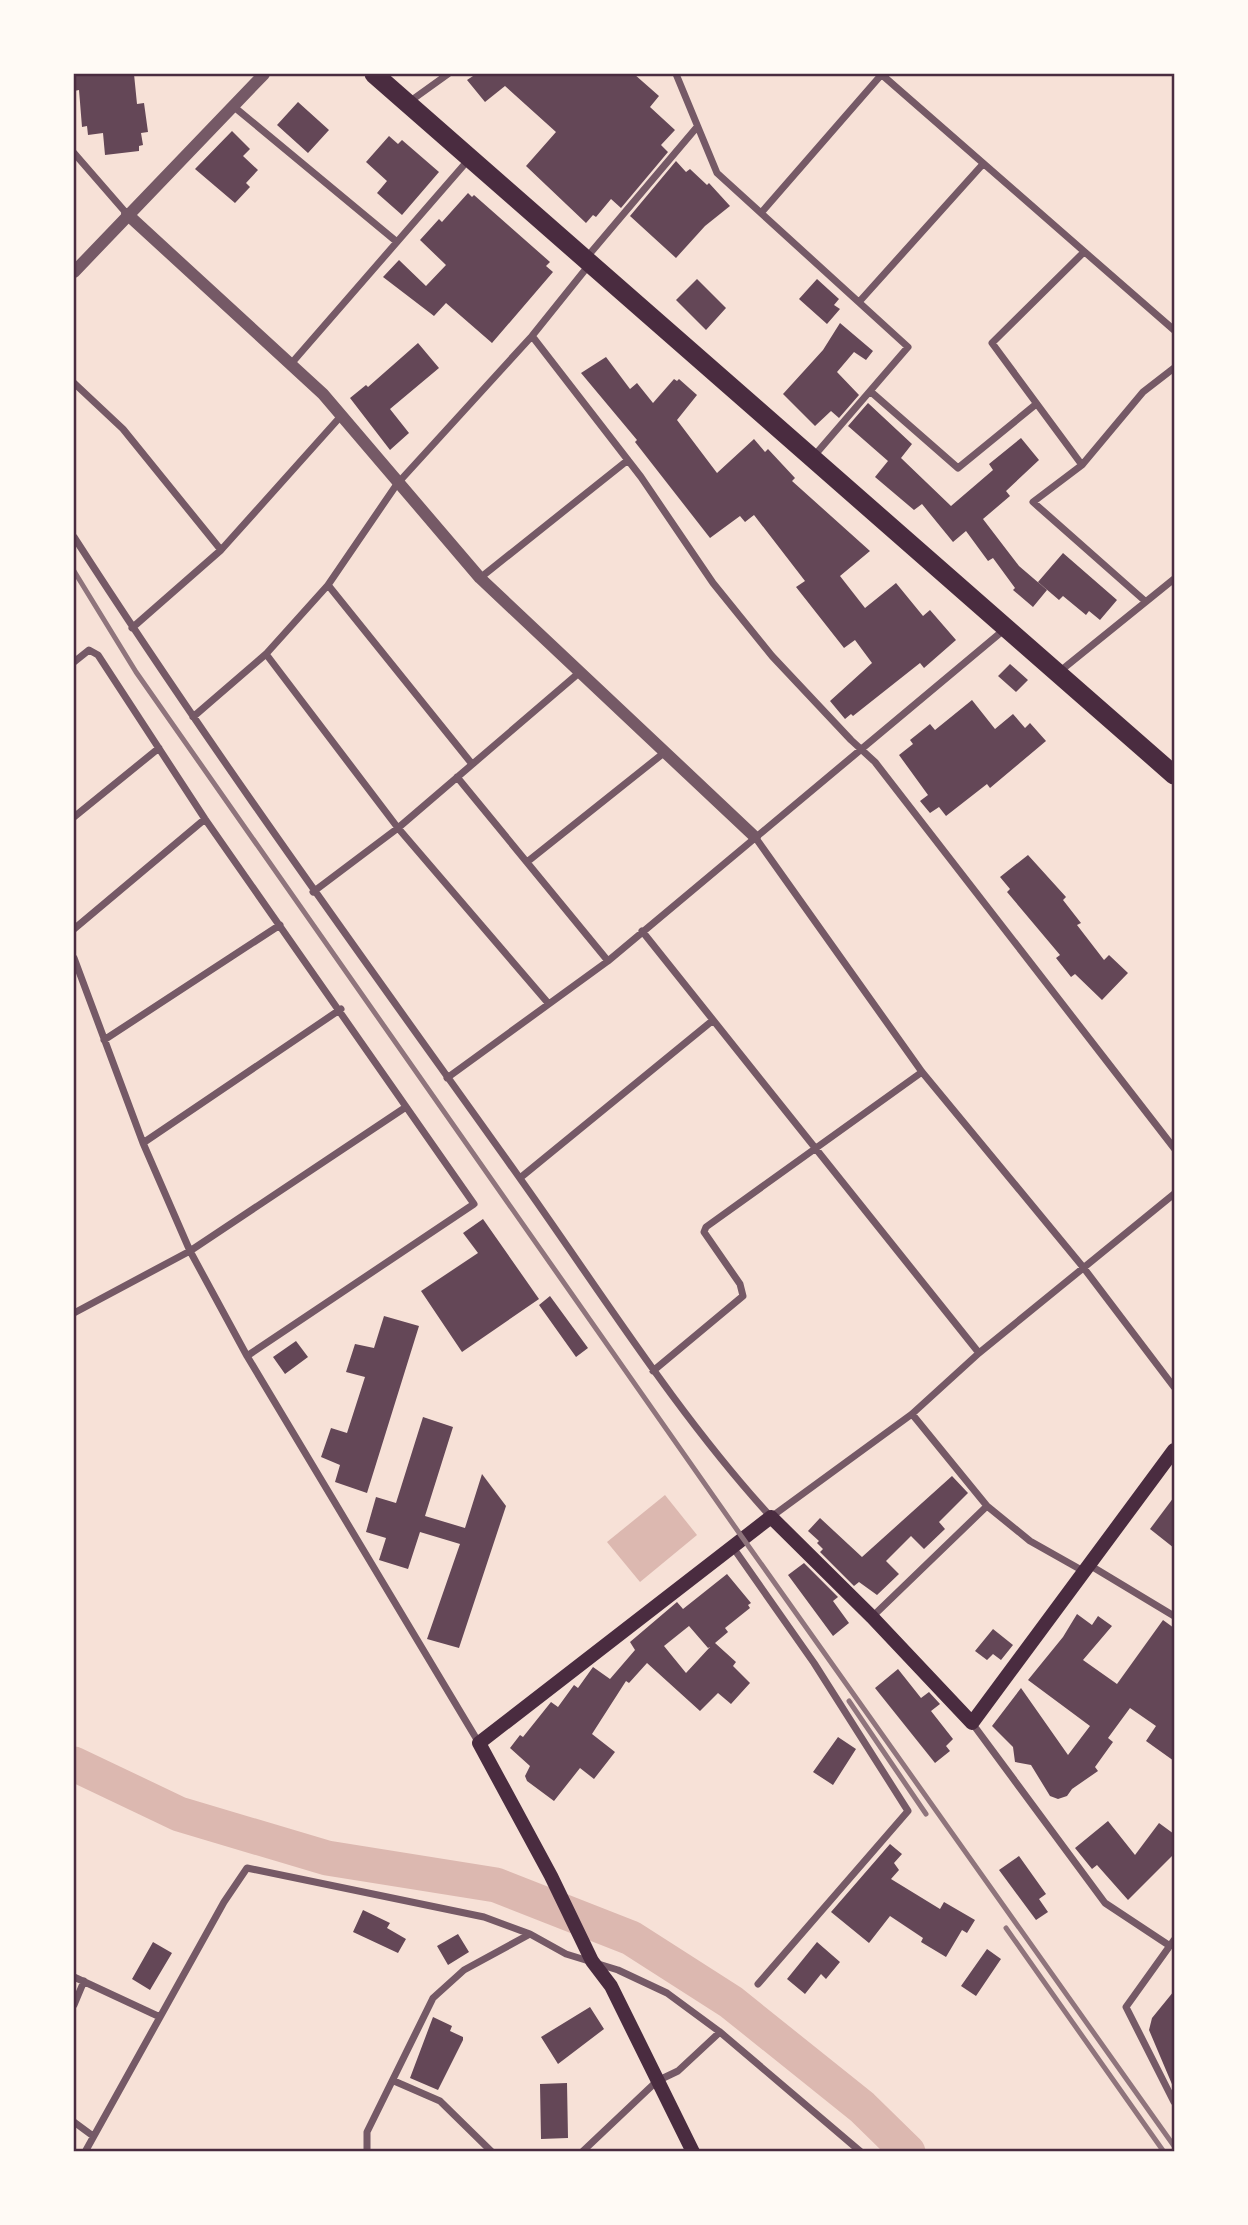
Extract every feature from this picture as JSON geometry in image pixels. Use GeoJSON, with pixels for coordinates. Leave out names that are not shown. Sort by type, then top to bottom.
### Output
{"type":"FeatureCollection","features":[{"type":"Feature","properties":{"kind":"highway"},"geometry":{"type":"LineString","coordinates":[[374,74],[1174,775]]}},
{"type":"Feature","properties":{"kind":"main road"},"geometry":{"type":"LineString","coordinates":[[693,2151],[611,1986],[592,1961],[551,1876],[479,1743],[771,1517],[872,1616],[972,1723],[1174,1450]]}},
{"type":"Feature","properties":{"kind":"street"},"geometry":{"type":"LineString","coordinates":[[74,272],[264,74]]}},
{"type":"Feature","properties":{"kind":"street"},"geometry":{"type":"LineString","coordinates":[[407,103],[449,74]]}},
{"type":"Feature","properties":{"kind":"street"},"geometry":{"type":"LineString","coordinates":[[676,74],[717,173],[908,347],[813,456]]}},
{"type":"Feature","properties":{"kind":"street"},"geometry":{"type":"LineString","coordinates":[[761,213],[881,74],[1174,330]]}},
{"type":"Feature","properties":{"kind":"street"},"geometry":{"type":"LineString","coordinates":[[233,106],[397,242]]}},
{"type":"Feature","properties":{"kind":"street"},"geometry":{"type":"LineString","coordinates":[[193,717],[266,654],[328,585],[397,484],[532,336],[588,261],[697,127]]}},
{"type":"Feature","properties":{"kind":"street"},"geometry":{"type":"LineString","coordinates":[[74,153],[127,214],[341,416],[480,578],[755,837],[922,1072],[1083,1268],[1174,1387]]}},
{"type":"Feature","properties":{"kind":"street"},"geometry":{"type":"LineString","coordinates":[[290,365],[470,158]]}},
{"type":"Feature","properties":{"kind":"street"},"geometry":{"type":"LineString","coordinates":[[859,302],[983,164]]}},
{"type":"Feature","properties":{"kind":"street"},"geometry":{"type":"LineString","coordinates":[[1082,465],[1035,405],[992,343],[1084,252]]}},
{"type":"Feature","properties":{"kind":"street"},"geometry":{"type":"LineString","coordinates":[[532,336],[628,460],[713,583],[755,635],[892,783],[1174,1148]]}},
{"type":"Feature","properties":{"kind":"street"},"geometry":{"type":"LineString","coordinates":[[1145,601],[1033,502],[1082,465],[1143,392],[1174,368]]}},
{"type":"Feature","properties":{"kind":"street"},"geometry":{"type":"LineString","coordinates":[[74,383],[123,429],[221,550]]}},
{"type":"Feature","properties":{"kind":"street"},"geometry":{"type":"LineString","coordinates":[[870,391],[958,468],[1035,405]]}},
{"type":"Feature","properties":{"kind":"street"},"geometry":{"type":"LineString","coordinates":[[132,628],[221,550],[341,416]]}},
{"type":"Feature","properties":{"kind":"street"},"geometry":{"type":"LineString","coordinates":[[480,578],[628,460]]}},
{"type":"Feature","properties":{"kind":"street"},"geometry":{"type":"LineString","coordinates":[[74,537],[132,628],[313,892],[520,1178],[653,1371],[771,1517],[912,1414],[979,1353],[1174,1194]]}},
{"type":"Feature","properties":{"kind":"street"},"geometry":{"type":"LineString","coordinates":[[1059,672],[1174,579]]}},
{"type":"Feature","properties":{"kind":"street"},"geometry":{"type":"LineString","coordinates":[[328,585],[472,764]]}},
{"type":"Feature","properties":{"kind":"street"},"geometry":{"type":"LineString","coordinates":[[447,1079],[608,961],[1007,627]]}},
{"type":"Feature","properties":{"kind":"street"},"geometry":{"type":"LineString","coordinates":[[74,662],[89,650],[98,655],[205,819],[341,1009],[474,1204],[247,1356]]}},
{"type":"Feature","properties":{"kind":"street"},"geometry":{"type":"LineString","coordinates":[[266,654],[398,828],[548,1003]]}},
{"type":"Feature","properties":{"kind":"street"},"geometry":{"type":"LineString","coordinates":[[313,892],[398,828],[580,672]]}},
{"type":"Feature","properties":{"kind":"street"},"geometry":{"type":"LineString","coordinates":[[74,817],[159,748]]}},
{"type":"Feature","properties":{"kind":"street"},"geometry":{"type":"LineString","coordinates":[[527,862],[665,752]]}},
{"type":"Feature","properties":{"kind":"street"},"geometry":{"type":"LineString","coordinates":[[457,777],[608,961]]}},
{"type":"Feature","properties":{"kind":"street"},"geometry":{"type":"LineString","coordinates":[[74,929],[205,819]]}},
{"type":"Feature","properties":{"kind":"street"},"geometry":{"type":"LineString","coordinates":[[104,1040],[280,925]]}},
{"type":"Feature","properties":{"kind":"street"},"geometry":{"type":"LineString","coordinates":[[642,931],[979,1353]]}},
{"type":"Feature","properties":{"kind":"street"},"geometry":{"type":"LineString","coordinates":[[74,958],[144,1143],[190,1251],[247,1356],[479,1743]]}},
{"type":"Feature","properties":{"kind":"street"},"geometry":{"type":"LineString","coordinates":[[144,1143],[341,1009]]}},
{"type":"Feature","properties":{"kind":"street"},"geometry":{"type":"LineString","coordinates":[[520,1178],[712,1021]]}},
{"type":"Feature","properties":{"kind":"street"},"geometry":{"type":"LineString","coordinates":[[653,1371],[743,1296],[740,1284],[704,1232],[706,1227],[922,1072]]}},
{"type":"Feature","properties":{"kind":"street"},"geometry":{"type":"LineString","coordinates":[[74,1313],[190,1251],[406,1107]]}},
{"type":"Feature","properties":{"kind":"street"},"geometry":{"type":"LineString","coordinates":[[912,1414],[987,1506],[1030,1541],[1174,1616]]}},
{"type":"Feature","properties":{"kind":"street"},"geometry":{"type":"LineString","coordinates":[[872,1616],[987,1506]]}},
{"type":"Feature","properties":{"kind":"street"},"geometry":{"type":"LineString","coordinates":[[732,1545],[814,1663],[908,1811],[758,1984]]}},
{"type":"Feature","properties":{"kind":"street"},"geometry":{"type":"LineString","coordinates":[[972,1723],[1105,1903],[1172,1943],[1126,2007],[1174,2102]]}},
{"type":"Feature","properties":{"kind":"street"},"geometry":{"type":"LineString","coordinates":[[85,2151],[224,1902],[247,1868],[484,1917],[530,1934],[566,1954],[592,1961],[667,1993],[720,2032],[860,2151]]}},
{"type":"Feature","properties":{"kind":"street"},"geometry":{"type":"LineString","coordinates":[[367,2151],[368,2133],[425,2010],[442,1986],[464,1970],[530,1934]]}},
{"type":"Feature","properties":{"kind":"street"},"geometry":{"type":"LineString","coordinates":[[74,1976],[160,2017]]}},
{"type":"Feature","properties":{"kind":"street"},"geometry":{"type":"LineString","coordinates":[[74,2005],[85,1981]]}},
{"type":"Feature","properties":{"kind":"street"},"geometry":{"type":"LineString","coordinates":[[582,2151],[657,2081],[678,2071],[720,2032]]}},
{"type":"Feature","properties":{"kind":"street"},"geometry":{"type":"LineString","coordinates":[[394,2081],[440,2101],[492,2151]]}},
{"type":"Feature","properties":{"kind":"street"},"geometry":{"type":"LineString","coordinates":[[74,2122],[93,2136]]}},
{"type":"Feature","properties":{"kind":"shaded area"},"geometry":{"type":"Polygon","coordinates":[[[665,1495],[697,1535],[640,1582],[607,1542],[665,1495]]]}},
{"type":"Feature","properties":{"kind":"building"},"geometry":{"type":"Polygon","coordinates":[[[74,74],[134,74],[137,104],[144,103],[148,132],[141,133],[143,145],[139,146],[139,151],[105,155],[103,133],[88,135],[87,126],[82,127],[79,90],[74,91],[74,74]]]}},
{"type":"Feature","properties":{"kind":"building"},"geometry":{"type":"Polygon","coordinates":[[[476,74],[634,74],[659,96],[650,107],[675,130],[661,145],[668,152],[621,208],[611,199],[596,217],[593,215],[586,223],[526,166],[556,132],[505,86],[485,102],[467,80],[476,74]]]}},
{"type":"Feature","properties":{"kind":"building"},"geometry":{"type":"Polygon","coordinates":[[[298,102],[329,130],[308,153],[277,125],[298,102]]]}},
{"type":"Feature","properties":{"kind":"building"},"geometry":{"type":"Polygon","coordinates":[[[232,131],[250,149],[243,156],[258,170],[246,183],[250,187],[235,203],[195,169],[232,131]]]}},
{"type":"Feature","properties":{"kind":"building"},"geometry":{"type":"Polygon","coordinates":[[[389,136],[398,144],[402,140],[439,172],[402,215],[377,193],[387,181],[366,162],[389,136]]]}},
{"type":"Feature","properties":{"kind":"building"},"geometry":{"type":"Polygon","coordinates":[[[676,161],[686,172],[690,169],[707,185],[709,183],[730,206],[705,226],[676,258],[630,216],[676,161]]]}},
{"type":"Feature","properties":{"kind":"building"},"geometry":{"type":"Polygon","coordinates":[[[468,193],[472,197],[474,195],[550,262],[546,266],[553,272],[492,343],[446,303],[434,316],[383,277],[399,260],[426,286],[446,265],[420,240],[439,219],[442,222],[468,193]]]}},
{"type":"Feature","properties":{"kind":"building"},"geometry":{"type":"Polygon","coordinates":[[[697,279],[726,308],[706,330],[676,300],[697,279]]]}},
{"type":"Feature","properties":{"kind":"building"},"geometry":{"type":"Polygon","coordinates":[[[817,279],[839,299],[834,305],[840,309],[827,324],[799,299],[817,279]]]}},
{"type":"Feature","properties":{"kind":"building"},"geometry":{"type":"Polygon","coordinates":[[[840,323],[873,351],[866,360],[854,352],[837,372],[859,395],[839,418],[831,411],[815,426],[783,394],[823,350],[840,323]]]}},
{"type":"Feature","properties":{"kind":"building"},"geometry":{"type":"Polygon","coordinates":[[[418,343],[439,368],[390,409],[409,433],[390,450],[350,398],[366,385],[368,387],[418,343]]]}},
{"type":"Feature","properties":{"kind":"building"},"geometry":{"type":"Polygon","coordinates":[[[606,357],[630,389],[637,383],[653,403],[674,379],[679,379],[697,395],[677,420],[717,473],[754,439],[765,452],[768,449],[795,478],[792,481],[870,551],[840,576],[865,608],[896,583],[923,616],[930,610],[956,640],[924,668],[920,663],[853,716],[851,714],[845,719],[830,701],[872,663],[855,640],[844,648],[796,587],[805,581],[754,515],[745,522],[740,516],[710,538],[635,442],[637,440],[581,373],[606,357]]]}},
{"type":"Feature","properties":{"kind":"building"},"geometry":{"type":"Polygon","coordinates":[[[868,403],[912,444],[901,458],[951,506],[993,470],[989,464],[1021,438],[1039,460],[1006,491],[1010,496],[983,519],[1019,566],[1047,590],[1033,607],[1013,590],[1015,588],[993,558],[988,561],[966,531],[953,542],[922,504],[914,510],[875,477],[888,461],[848,426],[868,403]]]}},
{"type":"Feature","properties":{"kind":"building"},"geometry":{"type":"Polygon","coordinates":[[[1063,553],[1117,600],[1100,620],[1089,611],[1086,615],[1063,596],[1059,600],[1038,582],[1063,553]]]}},
{"type":"Feature","properties":{"kind":"building"},"geometry":{"type":"Polygon","coordinates":[[[1010,664],[1028,680],[1016,692],[998,676],[1010,664]]]}},
{"type":"Feature","properties":{"kind":"building"},"geometry":{"type":"Polygon","coordinates":[[[972,700],[995,729],[1013,714],[1025,728],[1030,723],[1046,741],[990,788],[987,784],[946,816],[939,807],[930,813],[920,801],[928,795],[899,755],[913,744],[910,740],[930,724],[935,730],[972,700]]]}},
{"type":"Feature","properties":{"kind":"building"},"geometry":{"type":"Polygon","coordinates":[[[1028,855],[1066,897],[1063,900],[1081,923],[1077,925],[1104,960],[1109,955],[1128,973],[1102,1000],[1075,974],[1071,977],[1056,958],[1060,955],[1007,892],[1010,889],[1000,877],[1028,855]]]}},
{"type":"Feature","properties":{"kind":"building"},"geometry":{"type":"Polygon","coordinates":[[[483,1219],[539,1299],[462,1352],[421,1291],[478,1253],[463,1233],[483,1219]]]}},
{"type":"Feature","properties":{"kind":"building"},"geometry":{"type":"Polygon","coordinates":[[[550,1296],[588,1348],[576,1357],[539,1305],[550,1296]]]}},
{"type":"Feature","properties":{"kind":"building"},"geometry":{"type":"Polygon","coordinates":[[[384,1316],[419,1326],[367,1493],[335,1482],[340,1465],[321,1457],[331,1428],[347,1433],[365,1377],[346,1372],[355,1344],[374,1348],[384,1316]]]}},
{"type":"Feature","properties":{"kind":"building"},"geometry":{"type":"Polygon","coordinates":[[[296,1341],[308,1357],[285,1374],[273,1357],[296,1341]]]}},
{"type":"Feature","properties":{"kind":"building"},"geometry":{"type":"Polygon","coordinates":[[[423,1417],[453,1427],[425,1516],[465,1528],[482,1474],[506,1506],[459,1648],[427,1639],[460,1544],[420,1532],[408,1569],[379,1560],[386,1538],[366,1532],[376,1497],[396,1503],[423,1417]]]}},
{"type":"Feature","properties":{"kind":"building"},"geometry":{"type":"Polygon","coordinates":[[[952,1476],[968,1493],[939,1522],[945,1529],[924,1549],[911,1536],[886,1561],[899,1574],[877,1595],[859,1582],[854,1586],[820,1552],[823,1549],[817,1543],[819,1541],[808,1531],[820,1518],[862,1557],[952,1476]]]}},
{"type":"Feature","properties":{"kind":"building"},"geometry":{"type":"Polygon","coordinates":[[[1174,1497],[1174,1548],[1150,1529],[1174,1497]]]}},
{"type":"Feature","properties":{"kind":"building"},"geometry":{"type":"Polygon","coordinates":[[[804,1563],[838,1597],[833,1601],[849,1623],[833,1636],[788,1575],[804,1563]]]}},
{"type":"Feature","properties":{"kind":"building"},"geometry":{"type":"Polygon","coordinates":[[[727,1574],[751,1603],[748,1605],[750,1608],[725,1628],[728,1632],[715,1643],[736,1662],[733,1666],[750,1683],[731,1704],[718,1693],[700,1711],[647,1663],[629,1683],[626,1681],[592,1734],[615,1752],[594,1779],[580,1768],[554,1801],[527,1781],[525,1776],[530,1766],[510,1748],[520,1735],[523,1737],[551,1702],[558,1707],[574,1685],[578,1688],[593,1667],[610,1679],[635,1650],[630,1642],[677,1602],[683,1609],[727,1574]],[[689,1626],[664,1646],[686,1673],[710,1647],[708,1648],[689,1626]]]}},
{"type":"Feature","properties":{"kind":"building"},"geometry":{"type":"Polygon","coordinates":[[[1077,1614],[1092,1625],[1098,1616],[1112,1626],[1083,1660],[1117,1684],[1163,1620],[1174,1628],[1174,1761],[1146,1741],[1156,1726],[1130,1708],[1108,1738],[1113,1742],[1095,1767],[1098,1771],[1072,1789],[1067,1796],[1058,1799],[1050,1796],[1031,1765],[1015,1762],[1013,1747],[992,1726],[1021,1688],[1068,1755],[1090,1726],[1028,1680],[1063,1637],[1077,1614]]]}},
{"type":"Feature","properties":{"kind":"building"},"geometry":{"type":"Polygon","coordinates":[[[993,1629],[1013,1645],[1001,1660],[993,1654],[987,1660],[975,1651],[993,1629]]]}},
{"type":"Feature","properties":{"kind":"building"},"geometry":{"type":"Polygon","coordinates":[[[898,1669],[921,1698],[929,1692],[940,1704],[931,1711],[953,1739],[946,1746],[950,1751],[935,1763],[875,1688],[898,1669]]]}},
{"type":"Feature","properties":{"kind":"building"},"geometry":{"type":"Polygon","coordinates":[[[838,1737],[856,1749],[833,1785],[813,1772],[838,1737]]]}},
{"type":"Feature","properties":{"kind":"building"},"geometry":{"type":"Polygon","coordinates":[[[1108,1821],[1135,1855],[1159,1823],[1174,1834],[1174,1854],[1128,1900],[1097,1865],[1092,1869],[1075,1848],[1108,1821]]]}},
{"type":"Feature","properties":{"kind":"building"},"geometry":{"type":"Polygon","coordinates":[[[890,1844],[902,1854],[894,1863],[899,1870],[891,1879],[940,1909],[944,1902],[975,1920],[967,1933],[962,1930],[946,1957],[921,1942],[923,1938],[890,1916],[869,1943],[831,1912],[890,1844]]]}},
{"type":"Feature","properties":{"kind":"building"},"geometry":{"type":"Polygon","coordinates":[[[1019,1856],[1046,1894],[1039,1899],[1048,1912],[1036,1920],[999,1870],[1019,1856]]]}},
{"type":"Feature","properties":{"kind":"building"},"geometry":{"type":"Polygon","coordinates":[[[363,1910],[390,1923],[387,1928],[406,1939],[398,1953],[353,1932],[363,1910]]]}},
{"type":"Feature","properties":{"kind":"building"},"geometry":{"type":"Polygon","coordinates":[[[458,1934],[469,1952],[448,1965],[437,1946],[458,1934]]]}},
{"type":"Feature","properties":{"kind":"building"},"geometry":{"type":"Polygon","coordinates":[[[153,1942],[172,1953],[150,1990],[132,1979],[153,1942]]]}},
{"type":"Feature","properties":{"kind":"building"},"geometry":{"type":"Polygon","coordinates":[[[817,1942],[840,1962],[826,1979],[821,1974],[805,1994],[787,1979],[817,1942]]]}},
{"type":"Feature","properties":{"kind":"building"},"geometry":{"type":"Polygon","coordinates":[[[987,1949],[1001,1959],[976,1996],[961,1986],[987,1949]]]}},
{"type":"Feature","properties":{"kind":"building"},"geometry":{"type":"Polygon","coordinates":[[[1174,1991],[1174,2089],[1149,2030],[1152,2018],[1174,1991]]]}},
{"type":"Feature","properties":{"kind":"building"},"geometry":{"type":"Polygon","coordinates":[[[590,2007],[604,2029],[558,2064],[541,2037],[590,2007]]]}},
{"type":"Feature","properties":{"kind":"building"},"geometry":{"type":"Polygon","coordinates":[[[433,2017],[452,2026],[450,2031],[463,2037],[438,2090],[410,2078],[433,2017]]]}},
{"type":"Feature","properties":{"kind":"building"},"geometry":{"type":"Polygon","coordinates":[[[567,2083],[568,2138],[541,2139],[540,2084],[567,2083]]]}},
{"type":"Feature","properties":{"kind":"waterway"},"geometry":{"type":"LineString","coordinates":[[74,1764],[179,1814],[327,1858],[496,1885],[631,1938],[731,2002],[862,2107],[908,2152]]}},
{"type":"Feature","properties":{"kind":"railway"},"geometry":{"type":"LineString","coordinates":[[74,571],[136,672],[742,1537],[1174,2146]]}},
{"type":"Feature","properties":{"kind":"railway"},"geometry":{"type":"LineString","coordinates":[[849,1701],[926,1814]]}},
{"type":"Feature","properties":{"kind":"railway"},"geometry":{"type":"LineString","coordinates":[[1006,1928],[1164,2152]]}}]}
